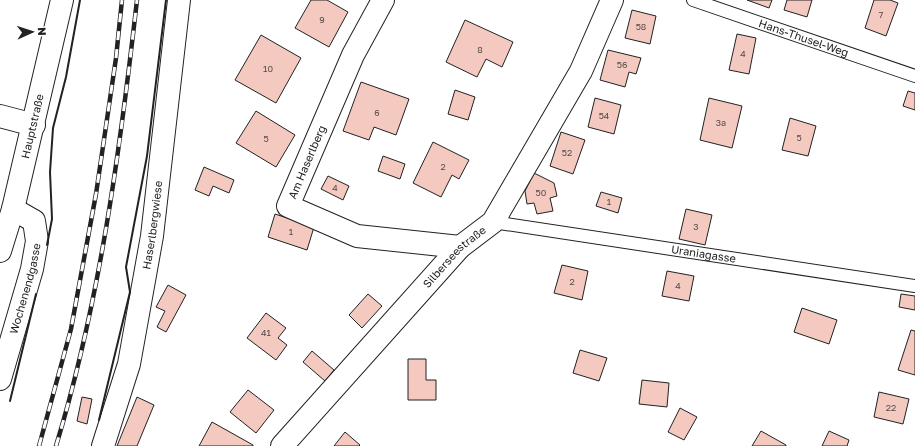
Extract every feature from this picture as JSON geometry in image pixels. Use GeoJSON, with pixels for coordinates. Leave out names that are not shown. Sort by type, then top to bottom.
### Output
{"type":"FeatureCollection","features":[{"type":"Feature","properties":{"kind":"street","name":"Hauptstraße"},"geometry":{"type":"LineString","coordinates":[[0,251],[13,209],[34,125],[62,0]]}},
{"type":"Feature","properties":{"kind":"street","name":"Haserlbergwiese"},"geometry":{"type":"LineString","coordinates":[[103,446],[130,364],[152,236],[179,0]]}},
{"type":"Feature","properties":{"kind":"street","name":"Am Haserlberg"},"geometry":{"type":"LineString","coordinates":[[383,0],[353,55],[288,206],[357,236],[460,247]]}},
{"type":"Feature","properties":{"kind":"street","name":"Silberseestraße"},"geometry":{"type":"LineString","coordinates":[[282,446],[460,247],[493,222],[581,71],[612,0]]}},
{"type":"Feature","properties":{"kind":"street"},"geometry":{"type":"LineString","coordinates":[[0,116],[34,125]]}},
{"type":"Feature","properties":{"kind":"street","name":"Wochenendgasse"},"geometry":{"type":"LineString","coordinates":[[0,379],[32,269],[37,241],[34,221],[13,209]]}},
{"type":"Feature","properties":{"kind":"lane","name":"Hans-Thusel-Weg"},"geometry":{"type":"LineString","coordinates":[[693,0],[915,76]]}},
{"type":"Feature","properties":{"kind":"lane","name":"Uraniagasse"},"geometry":{"type":"LineString","coordinates":[[493,222],[915,286]]}},
{"type":"Feature","properties":{"kind":"building"},"geometry":{"type":"Polygon","coordinates":[[[311,0],[327,0],[348,12],[329,47],[295,28],[311,0]]]}},
{"type":"Feature","properties":{"kind":"building"},"geometry":{"type":"Polygon","coordinates":[[[747,0],[772,0],[769,8],[747,0]]]}},
{"type":"Feature","properties":{"kind":"building"},"geometry":{"type":"Polygon","coordinates":[[[787,0],[812,0],[807,17],[784,10],[787,0]]]}},
{"type":"Feature","properties":{"kind":"building"},"geometry":{"type":"Polygon","coordinates":[[[874,0],[890,0],[898,3],[886,36],[865,28],[874,0]]]}},
{"type":"Feature","properties":{"kind":"building"},"geometry":{"type":"Polygon","coordinates":[[[632,10],[656,16],[650,44],[625,38],[632,10]]]}},
{"type":"Feature","properties":{"kind":"building"},"geometry":{"type":"Polygon","coordinates":[[[465,20],[513,42],[502,67],[486,59],[477,77],[446,62],[465,20]]]}},
{"type":"Feature","properties":{"kind":"building"},"geometry":{"type":"Polygon","coordinates":[[[737,34],[756,38],[749,74],[729,70],[737,34]]]}},
{"type":"Feature","properties":{"kind":"building"},"geometry":{"type":"Polygon","coordinates":[[[261,35],[301,58],[276,103],[235,80],[261,35]]]}},
{"type":"Feature","properties":{"kind":"building"},"geometry":{"type":"Polygon","coordinates":[[[608,50],[641,58],[636,74],[629,72],[625,87],[600,80],[608,50]]]}},
{"type":"Feature","properties":{"kind":"building"},"geometry":{"type":"Polygon","coordinates":[[[361,82],[409,99],[396,135],[374,127],[369,140],[343,131],[361,82]]]}},
{"type":"Feature","properties":{"kind":"building"},"geometry":{"type":"Polygon","coordinates":[[[455,90],[475,97],[468,120],[448,114],[455,90]]]}},
{"type":"Feature","properties":{"kind":"building"},"geometry":{"type":"Polygon","coordinates":[[[908,91],[915,93],[915,110],[903,106],[908,91]]]}},
{"type":"Feature","properties":{"kind":"building"},"geometry":{"type":"Polygon","coordinates":[[[595,98],[621,105],[614,134],[588,127],[595,98]]]}},
{"type":"Feature","properties":{"kind":"building"},"geometry":{"type":"Polygon","coordinates":[[[709,98],[742,106],[732,148],[700,140],[709,98]]]}},
{"type":"Feature","properties":{"kind":"building"},"geometry":{"type":"Polygon","coordinates":[[[256,111],[295,135],[276,167],[236,143],[256,111]]]}},
{"type":"Feature","properties":{"kind":"building"},"geometry":{"type":"Polygon","coordinates":[[[790,118],[816,126],[808,156],[782,150],[790,118]]]}},
{"type":"Feature","properties":{"kind":"building"},"geometry":{"type":"Polygon","coordinates":[[[561,132],[585,140],[573,174],[550,166],[561,132]]]}},
{"type":"Feature","properties":{"kind":"building"},"geometry":{"type":"Polygon","coordinates":[[[433,142],[469,160],[459,179],[452,175],[441,197],[413,183],[433,142]]]}},
{"type":"Feature","properties":{"kind":"building"},"geometry":{"type":"Polygon","coordinates":[[[383,156],[405,164],[400,179],[378,171],[383,156]]]}},
{"type":"Feature","properties":{"kind":"building"},"geometry":{"type":"Polygon","coordinates":[[[204,167],[234,180],[229,193],[213,186],[209,196],[195,190],[204,167]]]}},
{"type":"Feature","properties":{"kind":"building"},"geometry":{"type":"Polygon","coordinates":[[[534,173],[554,183],[557,196],[550,198],[553,211],[537,214],[534,203],[527,204],[525,191],[534,173]]]}},
{"type":"Feature","properties":{"kind":"building"},"geometry":{"type":"Polygon","coordinates":[[[328,176],[349,186],[343,200],[321,189],[328,176]]]}},
{"type":"Feature","properties":{"kind":"building"},"geometry":{"type":"Polygon","coordinates":[[[601,192],[622,198],[618,213],[596,206],[601,192]]]}},
{"type":"Feature","properties":{"kind":"building"},"geometry":{"type":"Polygon","coordinates":[[[686,209],[712,215],[705,245],[679,239],[686,209]]]}},
{"type":"Feature","properties":{"kind":"building"},"geometry":{"type":"Polygon","coordinates":[[[275,214],[314,227],[307,250],[268,237],[275,214]]]}},
{"type":"Feature","properties":{"kind":"building"},"geometry":{"type":"Polygon","coordinates":[[[562,265],[588,271],[582,300],[554,293],[562,265]]]}},
{"type":"Feature","properties":{"kind":"building"},"geometry":{"type":"Polygon","coordinates":[[[667,271],[694,276],[689,301],[662,296],[667,271]]]}},
{"type":"Feature","properties":{"kind":"building"},"geometry":{"type":"Polygon","coordinates":[[[168,285],[186,295],[166,332],[157,327],[165,311],[156,307],[168,285]]]}},
{"type":"Feature","properties":{"kind":"building"},"geometry":{"type":"Polygon","coordinates":[[[368,294],[382,306],[362,328],[349,315],[368,294]]]}},
{"type":"Feature","properties":{"kind":"building"},"geometry":{"type":"Polygon","coordinates":[[[901,294],[915,296],[915,310],[899,307],[901,294]]]}},
{"type":"Feature","properties":{"kind":"building"},"geometry":{"type":"Polygon","coordinates":[[[802,308],[837,320],[829,344],[794,332],[802,308]]]}},
{"type":"Feature","properties":{"kind":"building"},"geometry":{"type":"Polygon","coordinates":[[[266,313],[286,328],[278,338],[287,345],[276,360],[247,338],[266,313]]]}},
{"type":"Feature","properties":{"kind":"building"},"geometry":{"type":"Polygon","coordinates":[[[911,330],[915,331],[915,375],[898,370],[911,330]]]}},
{"type":"Feature","properties":{"kind":"building"},"geometry":{"type":"Polygon","coordinates":[[[580,350],[607,358],[599,381],[573,373],[580,350]]]}},
{"type":"Feature","properties":{"kind":"building"},"geometry":{"type":"Polygon","coordinates":[[[312,351],[334,370],[325,381],[303,362],[312,351]]]}},
{"type":"Feature","properties":{"kind":"building"},"geometry":{"type":"Polygon","coordinates":[[[408,359],[426,359],[426,380],[436,380],[436,400],[408,400],[408,359]]]}},
{"type":"Feature","properties":{"kind":"building"},"geometry":{"type":"Polygon","coordinates":[[[642,380],[669,383],[667,407],[639,404],[642,380]]]}},
{"type":"Feature","properties":{"kind":"building"},"geometry":{"type":"Polygon","coordinates":[[[248,390],[274,410],[256,433],[230,412],[248,390]]]}},
{"type":"Feature","properties":{"kind":"building"},"geometry":{"type":"Polygon","coordinates":[[[879,392],[909,399],[903,424],[874,417],[879,392]]]}},
{"type":"Feature","properties":{"kind":"building"},"geometry":{"type":"Polygon","coordinates":[[[82,397],[92,399],[87,424],[77,421],[82,397]]]}},
{"type":"Feature","properties":{"kind":"building"},"geometry":{"type":"Polygon","coordinates":[[[137,397],[154,405],[137,446],[117,446],[137,397]]]}},
{"type":"Feature","properties":{"kind":"building"},"geometry":{"type":"Polygon","coordinates":[[[680,408],[697,417],[684,440],[668,432],[680,408]]]}},
{"type":"Feature","properties":{"kind":"building"},"geometry":{"type":"Polygon","coordinates":[[[212,422],[253,445],[253,446],[199,446],[212,422]]]}},
{"type":"Feature","properties":{"kind":"building"},"geometry":{"type":"Polygon","coordinates":[[[761,431],[786,445],[786,446],[752,446],[761,431]]]}},
{"type":"Feature","properties":{"kind":"building"},"geometry":{"type":"Polygon","coordinates":[[[829,431],[849,440],[847,446],[822,446],[829,431]]]}},
{"type":"Feature","properties":{"kind":"building"},"geometry":{"type":"Polygon","coordinates":[[[345,432],[360,445],[334,446],[345,432]]]}},
{"type":"Feature","properties":{"kind":"railway"},"geometry":{"type":"LineString","coordinates":[[39,446],[71,329],[96,194],[116,58],[122,0]]}},
{"type":"Feature","properties":{"kind":"railway"},"geometry":{"type":"LineString","coordinates":[[56,446],[85,336],[107,225],[116,169],[137,0]]}},
{"type":"Feature","properties":{"kind":"wall"},"geometry":{"type":"LineString","coordinates":[[47,245],[52,219],[50,172],[53,128],[66,77],[80,0]]}},
{"type":"Feature","properties":{"kind":"wall"},"geometry":{"type":"LineString","coordinates":[[99,420],[130,292],[126,267],[147,156],[166,0]]}},
{"type":"Feature","properties":{"kind":"wall"},"geometry":{"type":"LineString","coordinates":[[10,401],[36,294]]}}]}
